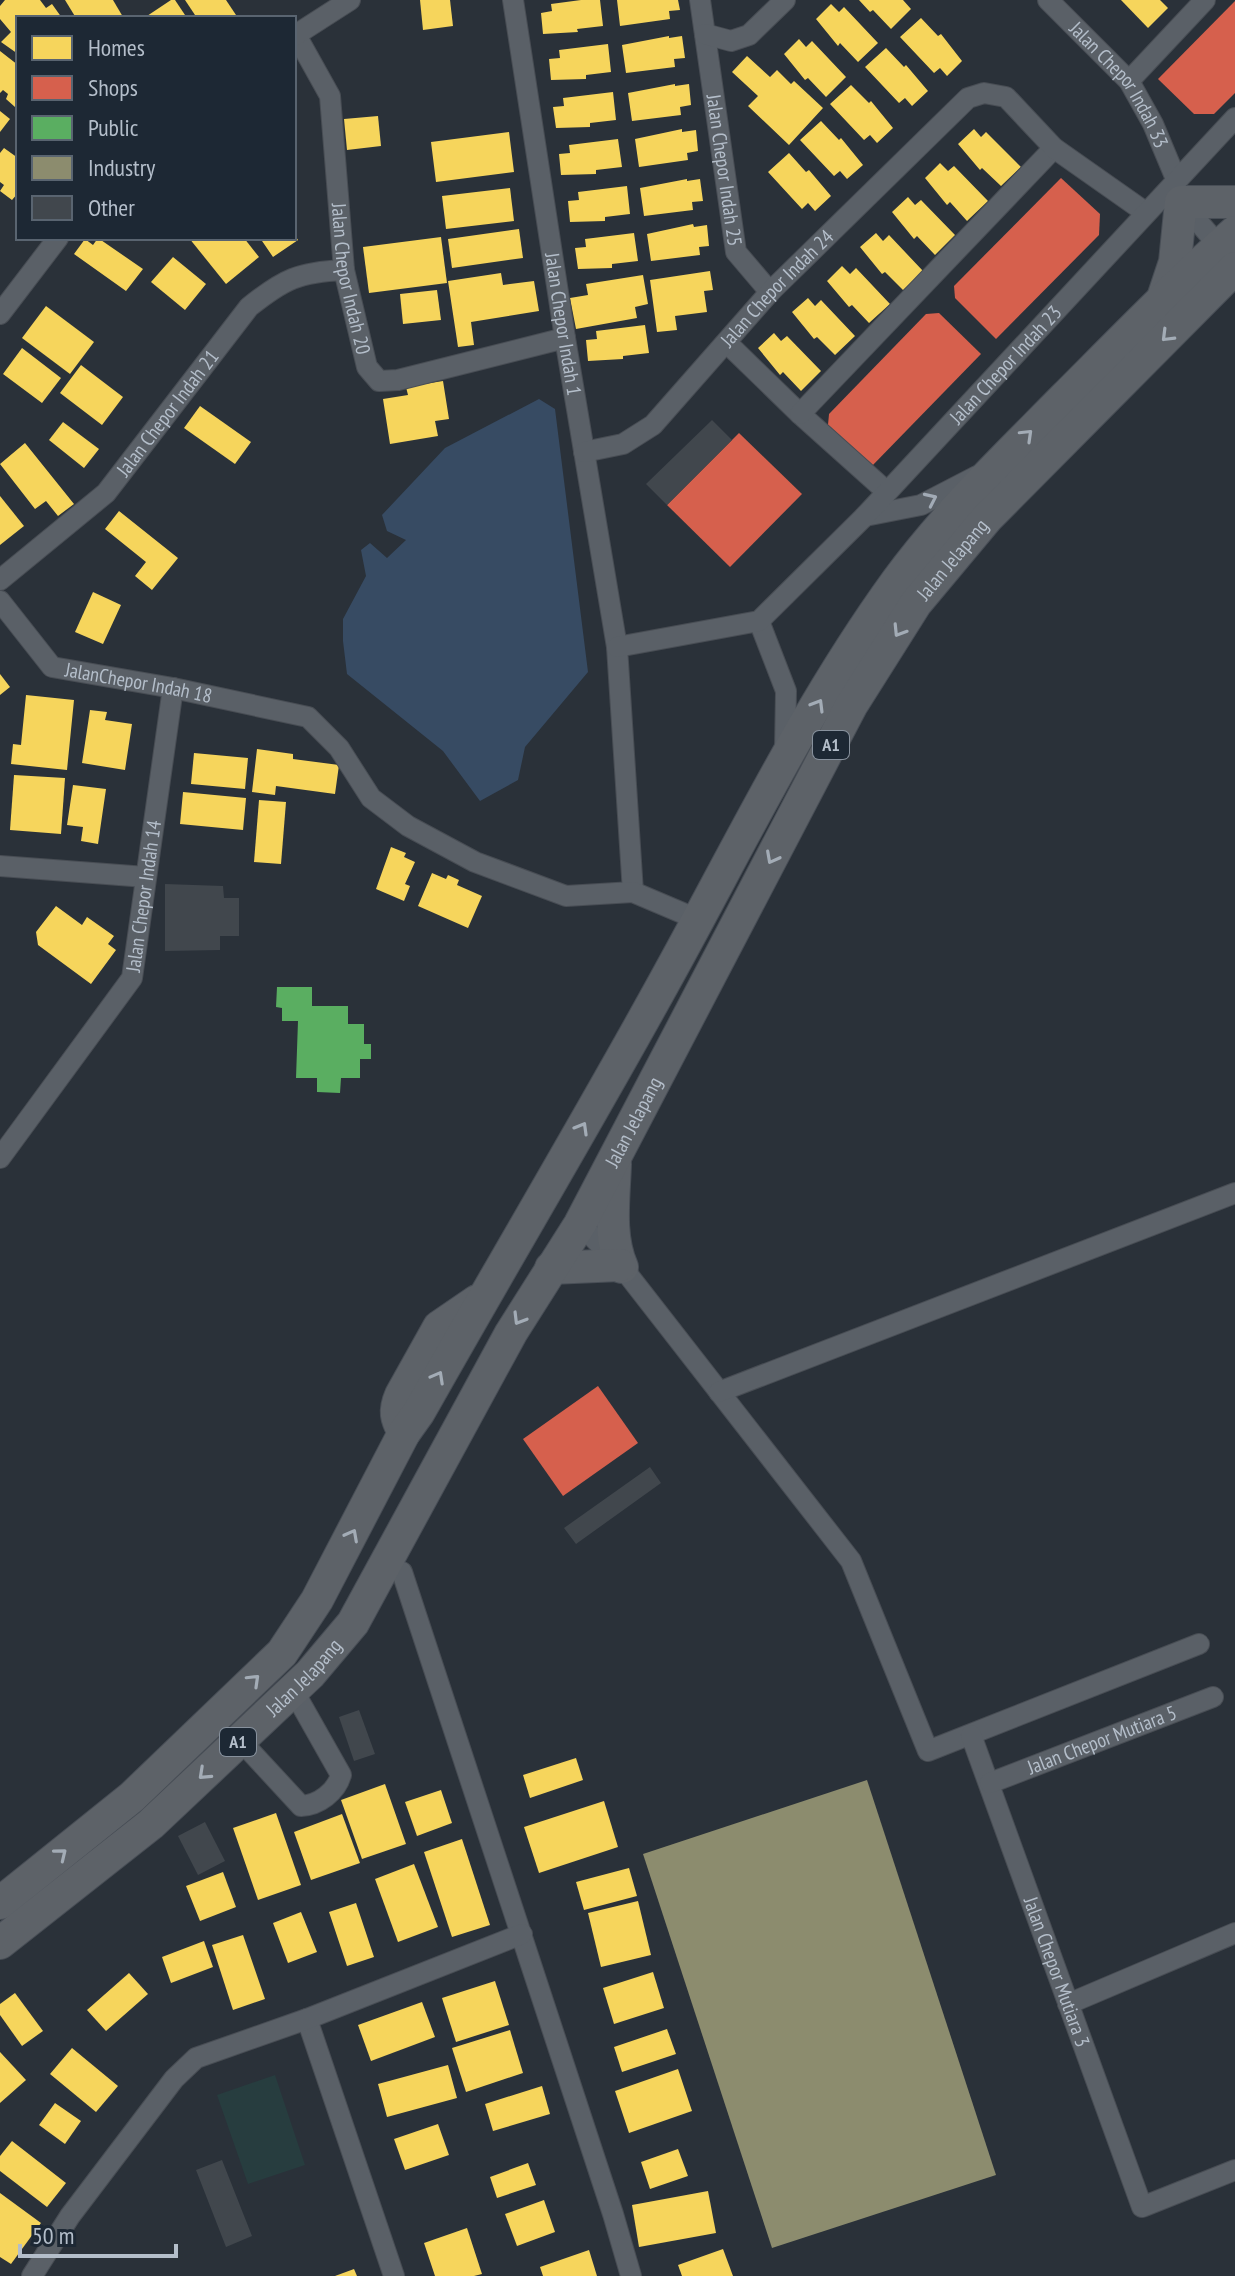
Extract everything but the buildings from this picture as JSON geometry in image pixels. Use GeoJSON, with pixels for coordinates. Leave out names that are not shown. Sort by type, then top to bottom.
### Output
{"type":"FeatureCollection","features":[{"type":"Feature","properties":{"kind":"main road"},"geometry":{"type":"LineString","coordinates":[[1164,295],[1175,262],[1175,190],[1235,202]]}},
{"type":"Feature","properties":{"kind":"main road","name":"Jalan Jelapang"},"geometry":{"type":"LineString","coordinates":[[0,1903],[132,1797],[282,1653],[317,1600],[387,1470],[404,1433],[396,1418],[395,1407],[439,1327],[485,1295],[699,920],[785,758],[853,646],[897,581],[946,518],[1164,295],[1229,256]]}},
{"type":"Feature","properties":{"kind":"main road","name":"Jalan Jelapang"},"geometry":{"type":"LineString","coordinates":[[0,1943],[151,1824],[310,1674],[353,1623],[511,1333],[580,1224],[851,706],[916,603],[987,518],[1229,256]]}},
{"type":"Feature","properties":{"kind":"main road"},"geometry":{"type":"LineString","coordinates":[[551,1268],[621,1266],[616,1254],[613,1221],[616,1157]]}},
{"type":"Feature","properties":{"kind":"main road"},"geometry":{"type":"LineString","coordinates":[[510,1251],[548,1233],[580,1224],[562,1196],[563,1160]]}},
{"type":"Feature","properties":{"kind":"main road"},"geometry":{"type":"LineString","coordinates":[[353,1623],[402,1572],[427,1522],[422,1495],[410,1472],[402,1468],[387,1470]]}},
{"type":"Feature","properties":{"kind":"street"},"geometry":{"type":"LineString","coordinates":[[296,35],[350,0]]}},
{"type":"Feature","properties":{"kind":"street","name":"Jalan Chepor Indah 1"},"geometry":{"type":"LineString","coordinates":[[513,0],[617,647],[633,892]]}},
{"type":"Feature","properties":{"kind":"street","name":"Jalan Chepor Indah 25"},"geometry":{"type":"LineString","coordinates":[[700,0],[736,252],[770,292]]}},
{"type":"Feature","properties":{"kind":"street"},"geometry":{"type":"LineString","coordinates":[[705,34],[731,41],[749,35],[785,0]]}},
{"type":"Feature","properties":{"kind":"street"},"geometry":{"type":"LineString","coordinates":[[1129,81],[1205,0]]}},
{"type":"Feature","properties":{"kind":"street","name":"Jalan Chepor Indah 33"},"geometry":{"type":"LineString","coordinates":[[1054,2],[1129,81],[1153,124],[1175,190],[1229,256]]}},
{"type":"Feature","properties":{"kind":"street","name":"Jalan Chepor Indah 20"},"geometry":{"type":"LineString","coordinates":[[296,38],[330,96],[344,270],[367,367],[379,381],[398,380],[565,338]]}},
{"type":"Feature","properties":{"kind":"street","name":"Jalan Chepor Indah 24"},"geometry":{"type":"LineString","coordinates":[[584,452],[623,444],[653,425],[770,292],[960,104],[984,93],[1006,97],[1054,148]]}},
{"type":"Feature","properties":{"kind":"street","name":"Jalan Chepor Indah 23"},"geometry":{"type":"LineString","coordinates":[[759,621],[865,516],[1145,212],[1175,190],[1235,118]]}},
{"type":"Feature","properties":{"kind":"street"},"geometry":{"type":"LineString","coordinates":[[800,414],[1054,148],[1145,212]]}},
{"type":"Feature","properties":{"kind":"street"},"geometry":{"type":"LineString","coordinates":[[0,314],[56,240]]}},
{"type":"Feature","properties":{"kind":"street","name":"Jalan Chepor Indah 21"},"geometry":{"type":"LineString","coordinates":[[0,580],[106,493],[249,307],[276,285],[309,272],[344,270]]}},
{"type":"Feature","properties":{"kind":"street"},"geometry":{"type":"LineString","coordinates":[[727,343],[886,491]]}},
{"type":"Feature","properties":{"kind":"street"},"geometry":{"type":"LineString","coordinates":[[865,516],[921,505],[992,469]]}},
{"type":"Feature","properties":{"kind":"street","name":"JalanChepor Indah 18"},"geometry":{"type":"LineString","coordinates":[[0,601],[52,667],[173,688],[308,717],[339,748],[371,798],[421,833],[475,862],[566,896],[633,892]]}},
{"type":"Feature","properties":{"kind":"street"},"geometry":{"type":"LineString","coordinates":[[617,647],[759,621],[786,691],[785,758]]}},
{"type":"Feature","properties":{"kind":"street","name":"Jalan Chepor Indah 14"},"geometry":{"type":"LineString","coordinates":[[0,1158],[132,978],[173,688]]}},
{"type":"Feature","properties":{"kind":"street"},"geometry":{"type":"LineString","coordinates":[[0,866],[146,877]]}},
{"type":"Feature","properties":{"kind":"street"},"geometry":{"type":"LineString","coordinates":[[633,892],[699,920]]}},
{"type":"Feature","properties":{"kind":"street"},"geometry":{"type":"LineString","coordinates":[[719,1392],[1235,1193]]}},
{"type":"Feature","properties":{"kind":"street"},"geometry":{"type":"LineString","coordinates":[[580,1224],[621,1266],[851,1561],[928,1751],[1199,1644]]}},
{"type":"Feature","properties":{"kind":"street"},"geometry":{"type":"LineString","coordinates":[[402,1572],[631,2276]]}},
{"type":"Feature","properties":{"kind":"street"},"geometry":{"type":"LineString","coordinates":[[240,1740],[301,1806],[314,1805],[338,1786],[341,1775],[293,1690]]}},
{"type":"Feature","properties":{"kind":"street","name":"Jalan Chepor Mutiara 5"},"geometry":{"type":"LineString","coordinates":[[990,1783],[1213,1697]]}},
{"type":"Feature","properties":{"kind":"street","name":"Jalan Chepor Mutiara 3"},"geometry":{"type":"LineString","coordinates":[[971,1735],[1142,2207],[1235,2170]]}},
{"type":"Feature","properties":{"kind":"street"},"geometry":{"type":"LineString","coordinates":[[1068,2004],[1235,1933]]}},
{"type":"Feature","properties":{"kind":"street"},"geometry":{"type":"LineString","coordinates":[[32,2276],[70,2216],[174,2079],[196,2058],[307,2019],[522,1934]]}},
{"type":"Feature","properties":{"kind":"street"},"geometry":{"type":"LineString","coordinates":[[307,2019],[394,2276]]}},
{"type":"Feature","properties":{"kind":"green space"},"geometry":{"type":"Polygon","coordinates":[[[275,2075],[305,2165],[248,2184],[217,2095],[275,2075]]]}},
{"type":"Feature","properties":{"kind":"water"},"geometry":{"type":"Polygon","coordinates":[[[539,399],[555,409],[588,672],[525,747],[518,780],[480,801],[443,751],[347,674],[343,619],[366,576],[361,550],[370,543],[387,558],[406,540],[387,531],[382,515],[445,448],[539,399]]]}}]}
